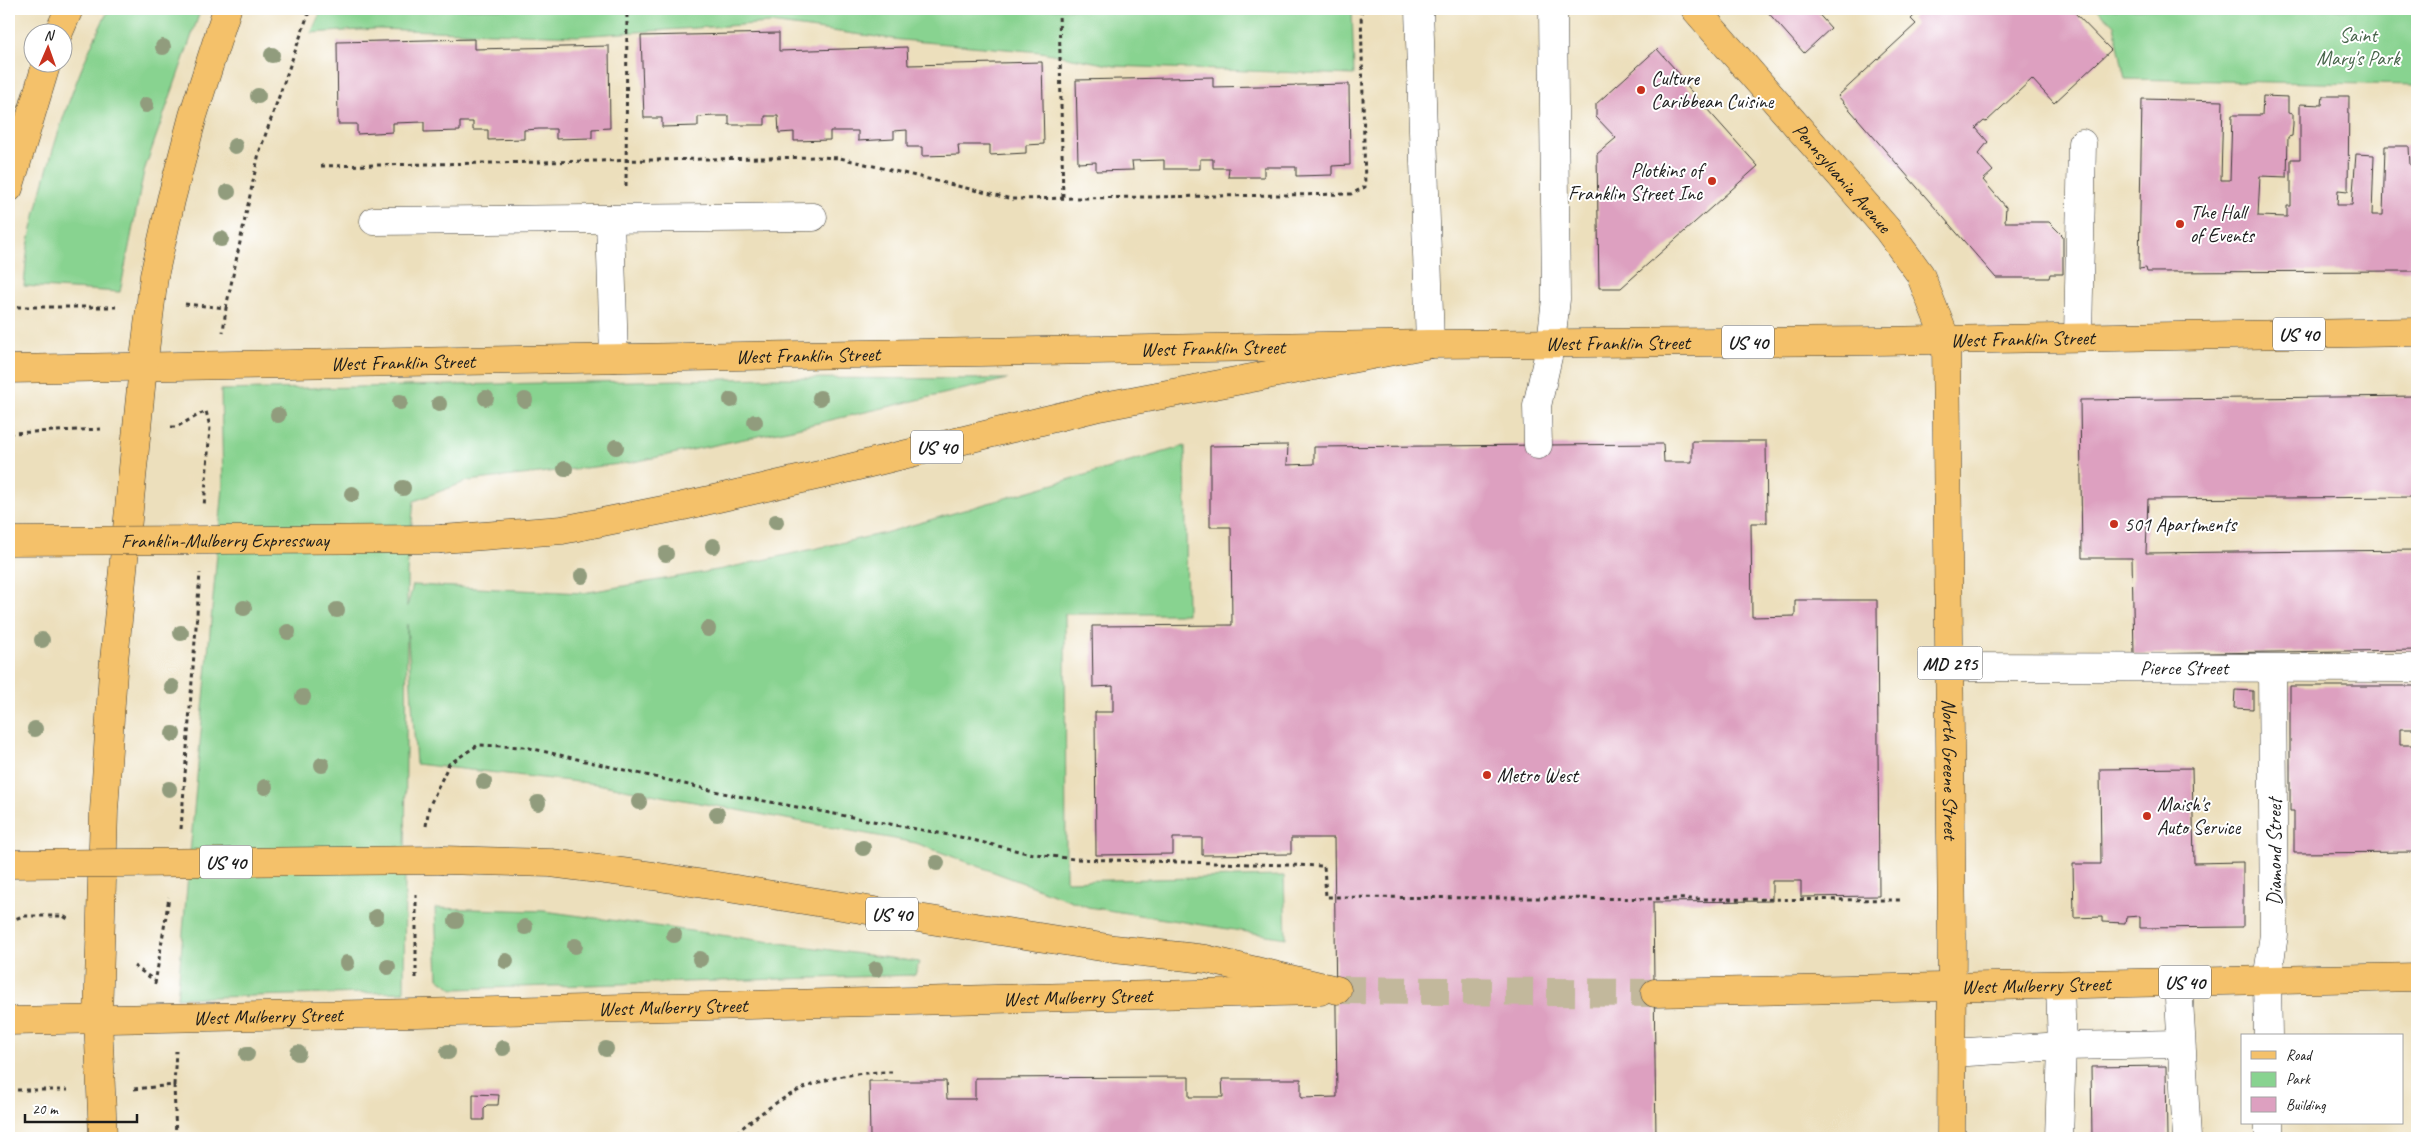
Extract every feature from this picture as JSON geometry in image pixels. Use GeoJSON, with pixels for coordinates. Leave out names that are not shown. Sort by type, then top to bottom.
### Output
{"type":"FeatureCollection","features":[{"type":"Feature","properties":{"kind":"main road"},"geometry":{"type":"LineString","coordinates":[[64,22],[70,9]]}},
{"type":"Feature","properties":{"kind":"main road"},"geometry":{"type":"LineString","coordinates":[[103,1138],[98,1018],[104,810],[113,671],[142,367],[154,276],[171,200],[193,116],[227,9]]}},
{"type":"Feature","properties":{"kind":"main road","name":"Pennsylvania Avenue"},"geometry":{"type":"LineString","coordinates":[[1694,9],[1887,229],[1920,274],[1946,340]]}},
{"type":"Feature","properties":{"kind":"main road"},"geometry":{"type":"LineString","coordinates":[[9,188],[44,72]]}},
{"type":"Feature","properties":{"kind":"main road","name":"West Franklin Street"},"geometry":{"type":"LineString","coordinates":[[9,369],[1430,344],[1946,340],[2417,332]]}},
{"type":"Feature","properties":{"kind":"main road","name":"North Greene Street"},"geometry":{"type":"LineString","coordinates":[[1946,340],[1953,987],[1951,1138]]}},
{"type":"Feature","properties":{"kind":"main road","name":"Franklin-Mulberry Expressway"},"geometry":{"type":"LineString","coordinates":[[9,541],[442,539],[562,530],[683,506],[1099,407],[1430,344]]}},
{"type":"Feature","properties":{"kind":"main road","name":"West Mulberry Street"},"geometry":{"type":"LineString","coordinates":[[9,864],[443,860],[551,863],[653,876],[1114,949],[1206,959],[1337,990],[417,1013],[9,1020]]}},
{"type":"Feature","properties":{"kind":"main road","name":"West Mulberry Street"},"geometry":{"type":"LineString","coordinates":[[1655,993],[2417,977]]}},
{"type":"Feature","properties":{"kind":"lane"},"geometry":{"type":"LineString","coordinates":[[1419,9],[1430,344]]}},
{"type":"Feature","properties":{"kind":"lane"},"geometry":{"type":"LineString","coordinates":[[1538,445],[1537,406],[1550,343],[1556,299],[1554,9]]}},
{"type":"Feature","properties":{"kind":"lane"},"geometry":{"type":"LineString","coordinates":[[2078,338],[2082,143]]}},
{"type":"Feature","properties":{"kind":"lane"},"geometry":{"type":"LineString","coordinates":[[374,221],[813,217]]}},
{"type":"Feature","properties":{"kind":"lane"},"geometry":{"type":"LineString","coordinates":[[610,219],[614,358]]}},
{"type":"Feature","properties":{"kind":"lane","name":"Pierce Street"},"geometry":{"type":"LineString","coordinates":[[1950,667],[2417,668]]}},
{"type":"Feature","properties":{"kind":"lane","name":"Diamond Street"},"geometry":{"type":"LineString","coordinates":[[2268,1034],[2267,980],[2274,935],[2272,669]]}},
{"type":"Feature","properties":{"kind":"lane"},"geometry":{"type":"LineString","coordinates":[[2178,982],[2187,1138]]}},
{"type":"Feature","properties":{"kind":"lane"},"geometry":{"type":"LineString","coordinates":[[2059,1138],[2062,1046],[2060,985]]}},
{"type":"Feature","properties":{"kind":"lane"},"geometry":{"type":"LineString","coordinates":[[1952,1053],[2062,1046],[2181,1044]]}},
{"type":"Feature","properties":{"kind":"lane"},"geometry":{"type":"LineString","coordinates":[[2269,1124],[2269,1138]]}},
{"type":"Feature","properties":{"kind":"path"},"geometry":{"type":"LineString","coordinates":[[223,330],[259,153],[310,9]]}},
{"type":"Feature","properties":{"kind":"path"},"geometry":{"type":"LineString","coordinates":[[626,188],[627,9]]}},
{"type":"Feature","properties":{"kind":"path"},"geometry":{"type":"LineString","coordinates":[[1059,9],[1063,198]]}},
{"type":"Feature","properties":{"kind":"path"},"geometry":{"type":"LineString","coordinates":[[321,166],[840,158],[1012,199],[1350,194],[1359,191],[1365,186],[1361,9]]}},
{"type":"Feature","properties":{"kind":"path"},"geometry":{"type":"LineString","coordinates":[[197,304],[226,308]]}},
{"type":"Feature","properties":{"kind":"path"},"geometry":{"type":"LineString","coordinates":[[9,307],[116,307]]}},
{"type":"Feature","properties":{"kind":"path"},"geometry":{"type":"LineString","coordinates":[[176,427],[206,411],[210,427],[204,515]]}},
{"type":"Feature","properties":{"kind":"path"},"geometry":{"type":"LineString","coordinates":[[9,433],[63,430]]}},
{"type":"Feature","properties":{"kind":"path"},"geometry":{"type":"LineString","coordinates":[[180,837],[183,818],[200,564]]}},
{"type":"Feature","properties":{"kind":"path"},"geometry":{"type":"LineString","coordinates":[[424,835],[429,807],[449,764],[478,745],[525,747],[732,795],[960,837],[1027,853],[1074,860],[1324,866],[1326,897],[1903,900]]}},
{"type":"Feature","properties":{"kind":"path"},"geometry":{"type":"LineString","coordinates":[[416,891],[417,1013]]}},
{"type":"Feature","properties":{"kind":"path"},"geometry":{"type":"LineString","coordinates":[[139,969],[154,980],[170,894]]}},
{"type":"Feature","properties":{"kind":"path"},"geometry":{"type":"LineString","coordinates":[[9,921],[23,916],[63,916]]}},
{"type":"Feature","properties":{"kind":"path"},"geometry":{"type":"LineString","coordinates":[[176,1138],[174,1085],[177,1054]]}},
{"type":"Feature","properties":{"kind":"path"},"geometry":{"type":"LineString","coordinates":[[730,1138],[750,1121],[799,1089],[845,1075],[892,1072]]}},
{"type":"Feature","properties":{"kind":"path"},"geometry":{"type":"LineString","coordinates":[[138,1089],[174,1085]]}},
{"type":"Feature","properties":{"kind":"path"},"geometry":{"type":"LineString","coordinates":[[9,1090],[64,1090]]}},
{"type":"Feature","properties":{"kind":"green space"},"geometry":{"type":"Polygon","coordinates":[[[109,9],[201,9],[144,171],[120,292],[24,286],[29,239],[45,176],[73,90],[109,9]]]}},
{"type":"Feature","properties":{"kind":"green space"},"geometry":{"type":"Polygon","coordinates":[[[322,9],[1352,9],[1354,75],[1115,66],[1041,52],[901,40],[770,23],[577,36],[376,29],[311,33],[322,9]]]}},
{"type":"Feature","properties":{"kind":"green space","name":"Saint Mary's Park"},"geometry":{"type":"Polygon","coordinates":[[[2097,9],[2417,9],[2417,85],[2125,79],[2114,25],[2097,9]]]}},
{"type":"Feature","properties":{"kind":"green space"},"geometry":{"type":"Polygon","coordinates":[[[773,378],[1008,379],[792,429],[629,463],[468,481],[414,501],[407,572],[407,607],[413,585],[583,593],[723,569],[885,533],[1185,446],[1187,614],[1065,614],[1066,881],[1284,876],[1286,938],[1088,907],[916,843],[597,784],[416,764],[407,624],[404,992],[177,998],[223,487],[221,390],[773,378]]]}},
{"type":"Feature","properties":{"kind":"green space"},"geometry":{"type":"Polygon","coordinates":[[[435,908],[544,911],[919,962],[915,975],[453,989],[438,978],[435,908]]]}},
{"type":"Feature","properties":{"kind":"building"},"geometry":{"type":"Polygon","coordinates":[[[1765,9],[1814,9],[1831,28],[1804,53],[1765,9]]]}},
{"type":"Feature","properties":{"kind":"building"},"geometry":{"type":"Polygon","coordinates":[[[1921,9],[2071,9],[2111,50],[2054,103],[2032,79],[1986,122],[1984,121],[1976,128],[1988,142],[1978,154],[1993,171],[1983,180],[2006,207],[2005,222],[2049,222],[2063,236],[2063,274],[2050,274],[2049,278],[1996,278],[1838,96],[1916,24],[1911,19],[1921,9]]]}},
{"type":"Feature","properties":{"kind":"building"},"geometry":{"type":"Polygon","coordinates":[[[779,33],[779,51],[907,47],[908,65],[1042,62],[1044,144],[1026,145],[1026,153],[990,155],[990,145],[958,145],[959,155],[922,156],[922,147],[907,147],[907,130],[894,131],[894,139],[858,141],[858,131],[830,131],[830,140],[794,141],[794,132],[779,133],[778,116],[765,116],[765,125],[729,125],[729,116],[714,116],[698,117],[698,126],[662,127],[662,118],[644,118],[641,36],[779,33]]]}},
{"type":"Feature","properties":{"kind":"building"},"geometry":{"type":"Polygon","coordinates":[[[474,39],[474,49],[609,46],[610,128],[592,129],[592,138],[556,139],[556,129],[539,129],[524,130],[524,139],[488,140],[488,130],[473,130],[473,122],[460,122],[460,131],[424,132],[424,122],[393,123],[393,132],[357,134],[357,124],[338,124],[337,42],[474,39]]]}},
{"type":"Feature","properties":{"kind":"building"},"geometry":{"type":"Polygon","coordinates":[[[1657,49],[1683,78],[1681,80],[1758,166],[1621,288],[1599,288],[1597,154],[1616,138],[1596,117],[1596,104],[1657,49]]]}},
{"type":"Feature","properties":{"kind":"building"},"geometry":{"type":"Polygon","coordinates":[[[1213,77],[1213,87],[1349,84],[1350,165],[1332,166],[1332,175],[1296,176],[1296,167],[1264,167],[1264,177],[1228,177],[1229,168],[1213,168],[1213,159],[1200,159],[1200,169],[1164,169],[1164,160],[1132,161],[1133,170],[1096,171],[1096,162],[1078,163],[1076,80],[1213,77]]]}},
{"type":"Feature","properties":{"kind":"building"},"geometry":{"type":"Polygon","coordinates":[[[2263,96],[2288,97],[2288,113],[2293,114],[2293,124],[2292,136],[2288,137],[2287,177],[2260,176],[2258,216],[2287,217],[2287,206],[2291,206],[2291,159],[2300,159],[2300,104],[2322,105],[2323,96],[2349,96],[2348,191],[2338,190],[2337,205],[2352,205],[2356,154],[2374,155],[2372,215],[2383,215],[2385,146],[2409,146],[2410,165],[2417,166],[2417,271],[2147,272],[2146,268],[2139,269],[2142,99],[2223,101],[2221,180],[2230,180],[2232,115],[2262,115],[2263,96]]]}},
{"type":"Feature","properties":{"kind":"building","name":"501 Apartments"},"geometry":{"type":"Polygon","coordinates":[[[2417,396],[2417,497],[2148,499],[2146,553],[2417,550],[2417,650],[2134,654],[2132,558],[2082,558],[2080,400],[2417,396]]]}},
{"type":"Feature","properties":{"kind":"building","name":"Metro West"},"geometry":{"type":"Polygon","coordinates":[[[1692,441],[1766,441],[1767,523],[1751,523],[1752,617],[1795,616],[1795,600],[1877,600],[1879,896],[1801,897],[1801,881],[1772,881],[1772,901],[1653,902],[1656,1138],[870,1138],[869,1081],[946,1081],[947,1099],[975,1099],[975,1078],[1189,1077],[1189,1097],[1223,1097],[1222,1079],[1301,1079],[1301,1098],[1337,1097],[1334,838],[1291,838],[1291,854],[1202,855],[1202,838],[1173,838],[1173,854],[1096,855],[1095,712],[1113,712],[1113,686],[1093,687],[1092,626],[1232,625],[1231,527],[1210,527],[1210,446],[1288,445],[1287,465],[1314,464],[1314,447],[1663,444],[1664,462],[1692,462],[1692,441]]]}},
{"type":"Feature","properties":{"kind":"building"},"geometry":{"type":"Polygon","coordinates":[[[2290,686],[2417,686],[2417,729],[2400,729],[2400,745],[2417,745],[2417,852],[2294,853],[2294,811],[2290,811],[2290,686]]]}},
{"type":"Feature","properties":{"kind":"building"},"geometry":{"type":"Polygon","coordinates":[[[2235,690],[2253,691],[2253,709],[2234,708],[2235,690]]]}},
{"type":"Feature","properties":{"kind":"building"},"geometry":{"type":"Polygon","coordinates":[[[2192,768],[2194,863],[2243,862],[2243,927],[2140,928],[2140,916],[2126,917],[2125,923],[2102,922],[2102,917],[2074,918],[2073,864],[2101,864],[2100,769],[2192,768]]]}},
{"type":"Feature","properties":{"kind":"building"},"geometry":{"type":"Polygon","coordinates":[[[2166,1066],[2167,1138],[2092,1138],[2091,1067],[2166,1066]]]}},
{"type":"Feature","properties":{"kind":"building"},"geometry":{"type":"Polygon","coordinates":[[[473,1094],[499,1095],[498,1105],[487,1105],[484,1108],[484,1120],[473,1120],[473,1094]]]}},
{"type":"Feature","properties":{"kind":"tunnel"},"geometry":{"type":"LineString","coordinates":[[1337,990],[1655,993]]}},
{"type":"Feature","properties":{"kind":"place","name":"Culture Caribbean Cuisine"},"geometry":{"type":"Point","coordinates":[1641,90]}},
{"type":"Feature","properties":{"kind":"place","name":"Plotkins of Franklin Street Inc"},"geometry":{"type":"Point","coordinates":[1712,181]}},
{"type":"Feature","properties":{"kind":"place","name":"The Hall of Events"},"geometry":{"type":"Point","coordinates":[2180,224]}},
{"type":"Feature","properties":{"kind":"place","name":"501 Apartments"},"geometry":{"type":"Point","coordinates":[2114,524]}},
{"type":"Feature","properties":{"kind":"place","name":"Metro West"},"geometry":{"type":"Point","coordinates":[1487,775]}},
{"type":"Feature","properties":{"kind":"place","name":"Maish's Auto Service"},"geometry":{"type":"Point","coordinates":[2147,816]}}]}
